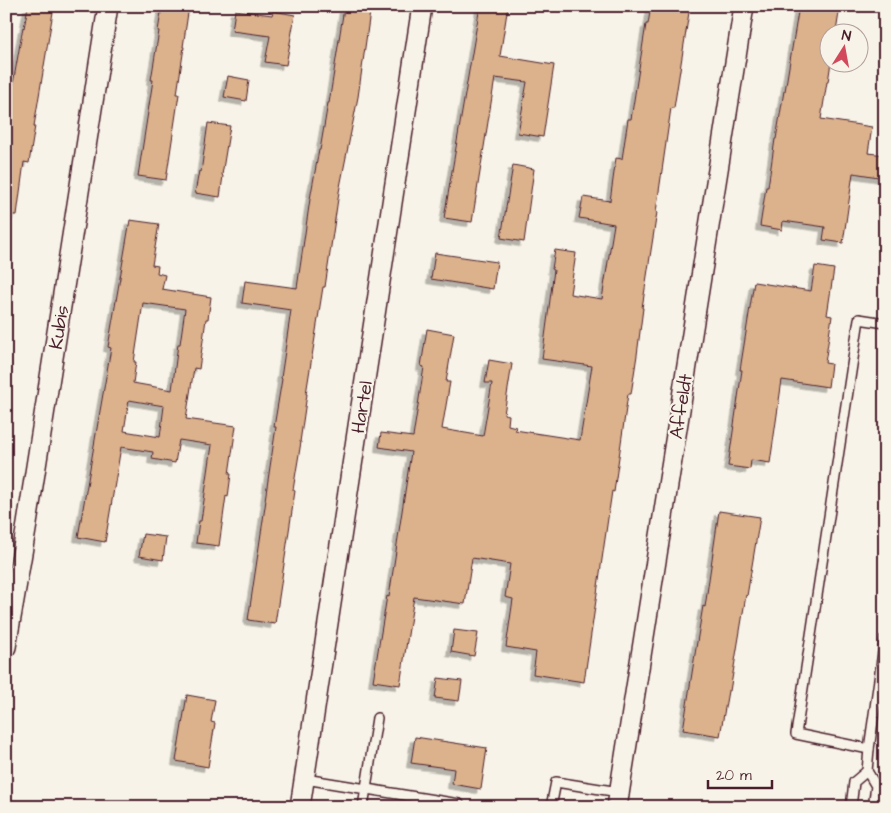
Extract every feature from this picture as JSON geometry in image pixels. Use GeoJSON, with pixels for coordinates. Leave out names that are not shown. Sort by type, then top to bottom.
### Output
{"type":"FeatureCollection","features":[{"type":"Feature","properties":{"kind":"street","name":"Kubis"},"geometry":{"type":"LineString","coordinates":[[6,647],[108,6]]}},
{"type":"Feature","properties":{"kind":"street","name":"Hartel"},"geometry":{"type":"LineString","coordinates":[[300,807],[422,6]]}},
{"type":"Feature","properties":{"kind":"street","name":"Affeldt"},"geometry":{"type":"LineString","coordinates":[[618,799],[744,6]]}},
{"type":"Feature","properties":{"kind":"lane"},"geometry":{"type":"LineString","coordinates":[[869,749],[796,734],[860,318],[885,323]]}},
{"type":"Feature","properties":{"kind":"lane"},"geometry":{"type":"LineString","coordinates":[[874,807],[876,786],[867,771],[885,638]]}},
{"type":"Feature","properties":{"kind":"lane"},"geometry":{"type":"LineString","coordinates":[[363,807],[378,718]]}},
{"type":"Feature","properties":{"kind":"lane"},"geometry":{"type":"LineString","coordinates":[[851,807],[854,782],[867,771]]}},
{"type":"Feature","properties":{"kind":"lane"},"geometry":{"type":"LineString","coordinates":[[305,779],[459,804],[459,807]]}},
{"type":"Feature","properties":{"kind":"lane"},"geometry":{"type":"LineString","coordinates":[[551,807],[556,782],[618,799]]}},
{"type":"Feature","properties":{"kind":"building"},"geometry":{"type":"Polygon","coordinates":[[[28,6],[54,6],[29,163],[24,162],[17,215],[6,215],[6,133],[10,112],[8,112],[28,6]]]}},
{"type":"Feature","properties":{"kind":"building"},"geometry":{"type":"Polygon","coordinates":[[[162,6],[189,6],[177,94],[179,94],[166,180],[138,176],[162,6]]]}},
{"type":"Feature","properties":{"kind":"building"},"geometry":{"type":"Polygon","coordinates":[[[480,6],[508,6],[500,56],[554,65],[543,137],[518,133],[527,82],[495,78],[472,222],[444,218],[480,6]]]}},
{"type":"Feature","properties":{"kind":"building"},"geometry":{"type":"Polygon","coordinates":[[[651,6],[690,6],[674,108],[671,108],[637,355],[631,394],[628,394],[614,492],[612,491],[584,682],[533,674],[536,652],[506,647],[513,599],[505,597],[510,564],[472,558],[465,604],[414,597],[400,685],[373,681],[387,596],[389,597],[411,452],[379,447],[381,433],[413,437],[424,367],[421,366],[427,329],[454,334],[446,382],[450,382],[442,429],[483,436],[492,383],[485,383],[489,360],[512,364],[504,414],[509,415],[508,425],[516,427],[515,430],[580,440],[592,366],[542,359],[555,250],[576,253],[570,294],[602,299],[614,224],[579,218],[583,197],[610,201],[616,158],[622,159],[628,119],[631,119],[646,24],[648,24],[651,6]]]}},
{"type":"Feature","properties":{"kind":"building"},"geometry":{"type":"Polygon","coordinates":[[[799,6],[840,6],[838,22],[818,22],[818,72],[830,72],[821,119],[872,127],[868,153],[885,155],[885,178],[853,173],[843,243],[823,240],[825,227],[783,221],[782,230],[760,226],[799,6]]]}},
{"type":"Feature","properties":{"kind":"building"},"geometry":{"type":"Polygon","coordinates":[[[344,8],[370,12],[358,97],[339,192],[306,394],[293,490],[295,491],[275,624],[248,620],[291,310],[242,303],[245,281],[297,288],[310,199],[329,103],[344,8]]]}},
{"type":"Feature","properties":{"kind":"building"},"geometry":{"type":"Polygon","coordinates":[[[235,10],[272,15],[273,11],[295,15],[286,65],[265,62],[270,36],[232,31],[235,10]]]}},
{"type":"Feature","properties":{"kind":"building"},"geometry":{"type":"Polygon","coordinates":[[[228,76],[249,80],[246,101],[224,97],[228,76]]]}},
{"type":"Feature","properties":{"kind":"building"},"geometry":{"type":"Polygon","coordinates":[[[208,123],[230,126],[220,197],[195,193],[199,171],[201,172],[208,123]]]}},
{"type":"Feature","properties":{"kind":"building"},"geometry":{"type":"Polygon","coordinates":[[[513,165],[534,169],[524,242],[501,238],[513,165]]]}},
{"type":"Feature","properties":{"kind":"building"},"geometry":{"type":"Polygon","coordinates":[[[130,220],[159,224],[152,265],[158,266],[157,273],[165,275],[162,289],[211,297],[199,369],[194,368],[186,419],[236,426],[229,474],[231,474],[228,497],[226,496],[219,546],[196,543],[212,445],[179,440],[175,463],[152,459],[153,452],[121,447],[105,542],[78,537],[111,348],[108,347],[130,220]],[[143,303],[134,362],[136,362],[133,383],[172,390],[185,309],[143,303]],[[129,400],[124,431],[160,437],[164,406],[129,400]]]}},
{"type":"Feature","properties":{"kind":"building"},"geometry":{"type":"Polygon","coordinates":[[[435,253],[497,262],[493,289],[431,279],[435,253]]]}},
{"type":"Feature","properties":{"kind":"building"},"geometry":{"type":"Polygon","coordinates":[[[815,266],[834,269],[827,315],[832,316],[825,363],[831,364],[828,387],[782,380],[770,463],[751,460],[750,469],[728,466],[742,370],[740,370],[754,282],[811,291],[815,266]]]}},
{"type":"Feature","properties":{"kind":"building"},"geometry":{"type":"Polygon","coordinates":[[[719,511],[760,517],[730,691],[728,691],[720,736],[683,730],[703,606],[705,607],[719,511]]]}},
{"type":"Feature","properties":{"kind":"building"},"geometry":{"type":"Polygon","coordinates":[[[143,534],[166,537],[163,560],[139,556],[143,534]]]}},
{"type":"Feature","properties":{"kind":"building"},"geometry":{"type":"Polygon","coordinates":[[[454,630],[478,633],[474,656],[451,652],[454,630]]]}},
{"type":"Feature","properties":{"kind":"building"},"geometry":{"type":"Polygon","coordinates":[[[438,678],[462,681],[459,701],[435,698],[438,678]]]}},
{"type":"Feature","properties":{"kind":"building"},"geometry":{"type":"Polygon","coordinates":[[[187,695],[215,700],[211,722],[215,723],[208,767],[176,761],[187,695]]]}},
{"type":"Feature","properties":{"kind":"building"},"geometry":{"type":"Polygon","coordinates":[[[415,737],[487,748],[481,789],[452,784],[454,769],[411,763],[415,737]]]}}]}
